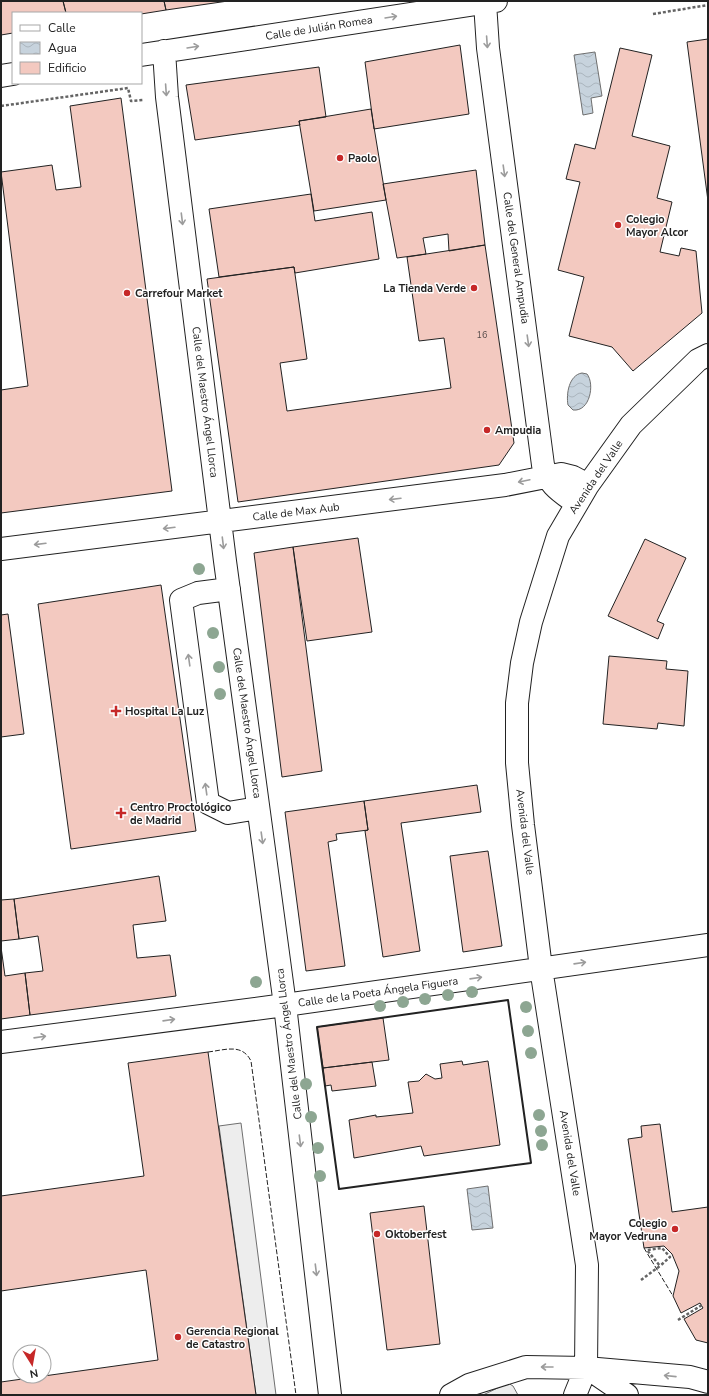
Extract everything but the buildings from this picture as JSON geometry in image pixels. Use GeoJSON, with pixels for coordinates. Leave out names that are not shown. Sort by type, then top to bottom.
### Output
{"type":"FeatureCollection","features":[{"type":"Feature","properties":{"kind":"street","name":"Calle de Julián Romea"},"geometry":{"type":"LineString","coordinates":[[142,55],[490,2]]}},
{"type":"Feature","properties":{"kind":"street","name":"Calle del General Ampudia"},"geometry":{"type":"LineString","coordinates":[[490,2],[489,56],[532,372],[537,431],[546,476],[555,489],[576,503]]}},
{"type":"Feature","properties":{"kind":"street","name":"Calle del Maestro Ángel Llorca"},"geometry":{"type":"LineString","coordinates":[[164,51],[167,97],[220,521],[285,1005],[330,1395]]}},
{"type":"Feature","properties":{"kind":"street"},"geometry":{"type":"LineString","coordinates":[[1,76],[12,74]]}},
{"type":"Feature","properties":{"kind":"street","name":"Avenida del Valle"},"geometry":{"type":"LineString","coordinates":[[586,1368],[587,1265],[541,968],[517,763],[517,703],[522,663],[530,622],[558,536],[576,503],[631,425],[698,360],[708,355]]}},
{"type":"Feature","properties":{"kind":"street","name":"Calle de Max Aub"},"geometry":{"type":"LineString","coordinates":[[1,549],[505,485],[561,474],[573,477],[588,484]]}},
{"type":"Feature","properties":{"kind":"street"},"geometry":{"type":"LineString","coordinates":[[229,589],[198,593],[181,600],[182,608],[208,803],[228,812],[258,808]]}},
{"type":"Feature","properties":{"kind":"street","name":"Calle de la Poeta Ángela Figuera"},"geometry":{"type":"LineString","coordinates":[[1,1042],[285,1005],[708,945]]}},
{"type":"Feature","properties":{"kind":"street"},"geometry":{"type":"LineString","coordinates":[[451,1395],[469,1385],[526,1367],[586,1368],[690,1378],[708,1382]]}},
{"type":"Feature","properties":{"kind":"street"},"geometry":{"type":"LineString","coordinates":[[575,1395],[586,1368]]}},
{"type":"Feature","properties":{"kind":"street"},"geometry":{"type":"LineString","coordinates":[[586,1368],[611,1395]]}},
{"type":"Feature","properties":{"kind":"street"},"geometry":{"type":"LineString","coordinates":[[586,1368],[627,1395]]}},
{"type":"Feature","properties":{"kind":"path"},"geometry":{"type":"LineString","coordinates":[[653,14],[708,5]]}},
{"type":"Feature","properties":{"kind":"path"},"geometry":{"type":"LineString","coordinates":[[1,106],[128,88],[131,101],[150,100]]}},
{"type":"Feature","properties":{"kind":"path"},"geometry":{"type":"LineString","coordinates":[[641,1280],[660,1266],[670,1257],[662,1248],[648,1250],[660,1266]]}},
{"type":"Feature","properties":{"kind":"path"},"geometry":{"type":"LineString","coordinates":[[678,1320],[702,1305]]}},
{"type":"Feature","properties":{"kind":"shaded area"},"geometry":{"type":"Polygon","coordinates":[[[241,1123],[276,1395],[256,1395],[219,1126],[241,1123]]]}},
{"type":"Feature","properties":{"kind":"shaded area"},"geometry":{"type":"Polygon","coordinates":[[[508,1383],[513,1386],[518,1395],[483,1395],[508,1383]]]}},
{"type":"Feature","properties":{"kind":"water"},"geometry":{"type":"Polygon","coordinates":[[[595,52],[602,96],[591,98],[593,113],[583,115],[574,55],[595,52]]]}},
{"type":"Feature","properties":{"kind":"water"},"geometry":{"type":"Polygon","coordinates":[[[582,373],[587,374],[591,384],[591,390],[587,402],[583,407],[573,410],[568,405],[569,386],[574,377],[582,373]]]}},
{"type":"Feature","properties":{"kind":"water"},"geometry":{"type":"Polygon","coordinates":[[[488,1186],[493,1228],[472,1230],[467,1189],[488,1186]]]}},
{"type":"Feature","properties":{"kind":"fence"},"geometry":{"type":"LineString","coordinates":[[208,1052],[227,1049],[238,1050],[247,1055],[251,1061],[296,1395]]}},
{"type":"Feature","properties":{"kind":"fence"},"geometry":{"type":"LineString","coordinates":[[644,1248],[673,1296]]}},
{"type":"Feature","properties":{"kind":"wall"},"geometry":{"type":"LineString","coordinates":[[508,1000],[531,1163],[339,1189],[317,1027],[508,1000]]}},
{"type":"Feature","properties":{"kind":"place","name":"Paolo"},"geometry":{"type":"Point","coordinates":[340,158]}},
{"type":"Feature","properties":{"kind":"place","name":"Colegio Mayor Alcor"},"geometry":{"type":"Point","coordinates":[618,225]}},
{"type":"Feature","properties":{"kind":"place","name":"La Tienda Verde"},"geometry":{"type":"Point","coordinates":[474,288]}},
{"type":"Feature","properties":{"kind":"place","name":"Carrefour Market"},"geometry":{"type":"Point","coordinates":[127,293]}},
{"type":"Feature","properties":{"kind":"place","name":"Ampudia"},"geometry":{"type":"Point","coordinates":[487,430]}},
{"type":"Feature","properties":{"kind":"place","name":"Hospital La Luz"},"geometry":{"type":"Point","coordinates":[116,711]}},
{"type":"Feature","properties":{"kind":"place","name":"Centro Proctológico de Madrid"},"geometry":{"type":"Point","coordinates":[121,813]}},
{"type":"Feature","properties":{"kind":"place","name":"Colegio Mayor Vedruna"},"geometry":{"type":"Point","coordinates":[675,1229]}},
{"type":"Feature","properties":{"kind":"place","name":"Oktoberfest"},"geometry":{"type":"Point","coordinates":[377,1234]}},
{"type":"Feature","properties":{"kind":"place","name":"Gerencia Regional de Catastro"},"geometry":{"type":"Point","coordinates":[178,1337]}}]}
